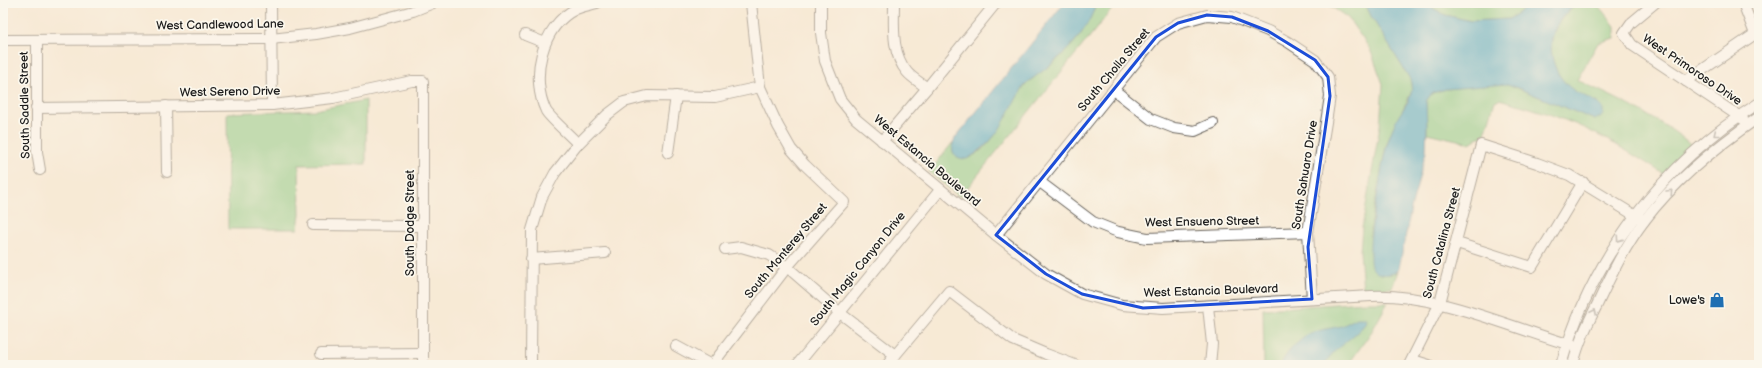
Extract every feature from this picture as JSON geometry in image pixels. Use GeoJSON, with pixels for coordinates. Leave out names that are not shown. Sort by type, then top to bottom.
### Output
{"type":"FeatureCollection","features":[{"type":"Feature","properties":{"kind":"street"},"geometry":{"type":"LineString","coordinates":[[271,3],[272,105]]}},
{"type":"Feature","properties":{"kind":"street","name":"West Candlewood Lane"},"geometry":{"type":"LineString","coordinates":[[3,40],[271,38],[316,34],[350,28],[413,11],[433,3]]}},
{"type":"Feature","properties":{"kind":"street"},"geometry":{"type":"LineString","coordinates":[[578,144],[547,112],[539,88],[540,63],[545,43],[558,22],[574,6],[597,3]]}},
{"type":"Feature","properties":{"kind":"street","name":"South Monterey Street"},"geometry":{"type":"LineString","coordinates":[[712,365],[787,267],[844,202],[827,187],[791,149],[778,126],[760,87],[751,3]]}},
{"type":"Feature","properties":{"kind":"street","name":"West Estancia Boulevard"},"geometry":{"type":"LineString","coordinates":[[821,3],[822,48],[830,76],[840,99],[856,119],[996,235],[1046,274],[1064,285],[1089,296],[1122,305],[1143,308],[1208,306],[1383,295],[1405,296],[1440,303],[1578,347]]}},
{"type":"Feature","properties":{"kind":"street"},"geometry":{"type":"LineString","coordinates":[[894,3],[894,33],[897,53],[907,72],[927,88]]}},
{"type":"Feature","properties":{"kind":"street"},"geometry":{"type":"LineString","coordinates":[[882,141],[996,3]]}},
{"type":"Feature","properties":{"kind":"street","name":"West Primoroso Drive"},"geometry":{"type":"LineString","coordinates":[[1655,3],[1631,23],[1624,33],[1632,45],[1750,124]]}},
{"type":"Feature","properties":{"kind":"street"},"geometry":{"type":"LineString","coordinates":[[1686,81],[1755,34],[1743,3]]}},
{"type":"Feature","properties":{"kind":"street","name":"South Cholla Street"},"geometry":{"type":"LineString","coordinates":[[996,235],[1156,37],[1178,22],[1207,15],[1232,17],[1268,31],[1315,60]]}},
{"type":"Feature","properties":{"kind":"street"},"geometry":{"type":"LineString","coordinates":[[525,35],[545,43]]}},
{"type":"Feature","properties":{"kind":"street","name":"South Saddle Street"},"geometry":{"type":"LineString","coordinates":[[37,40],[37,152],[40,170]]}},
{"type":"Feature","properties":{"kind":"street","name":"South Sahuaro Drive"},"geometry":{"type":"LineString","coordinates":[[1312,299],[1308,232],[1330,96],[1328,77],[1315,60]]}},
{"type":"Feature","properties":{"kind":"street","name":"West Sereno Drive"},"geometry":{"type":"LineString","coordinates":[[36,108],[272,105],[333,98],[412,81],[423,81]]}},
{"type":"Feature","properties":{"kind":"street","name":"South Dodge Street"},"geometry":{"type":"LineString","coordinates":[[422,365],[423,81]]}},
{"type":"Feature","properties":{"kind":"street"},"geometry":{"type":"LineString","coordinates":[[531,365],[532,230],[542,197],[555,173],[578,144],[624,102],[647,96],[715,97],[760,87]]}},
{"type":"Feature","properties":{"kind":"street"},"geometry":{"type":"LineString","coordinates":[[1114,90],[1151,119],[1174,128],[1194,131],[1213,123]]}},
{"type":"Feature","properties":{"kind":"street"},"geometry":{"type":"LineString","coordinates":[[668,153],[676,96]]}},
{"type":"Feature","properties":{"kind":"street"},"geometry":{"type":"LineString","coordinates":[[1561,365],[1567,344],[1584,302],[1603,263],[1639,218],[1669,174],[1738,116],[1759,103]]}},
{"type":"Feature","properties":{"kind":"street"},"geometry":{"type":"LineString","coordinates":[[166,106],[167,172]]}},
{"type":"Feature","properties":{"kind":"street"},"geometry":{"type":"LineString","coordinates":[[1573,365],[1578,347],[1639,218],[1692,169],[1759,117]]}},
{"type":"Feature","properties":{"kind":"street","name":"South Catalina Street"},"geometry":{"type":"LineString","coordinates":[[1411,362],[1440,303],[1457,243],[1481,145],[1552,168],[1583,182]]}},
{"type":"Feature","properties":{"kind":"street","name":"West Ensueno Street"},"geometry":{"type":"LineString","coordinates":[[1040,182],[1093,222],[1118,232],[1147,238],[1308,232]]}},
{"type":"Feature","properties":{"kind":"street"},"geometry":{"type":"LineString","coordinates":[[1457,243],[1532,267],[1583,182],[1639,218]]}},
{"type":"Feature","properties":{"kind":"street","name":"South Magic Canyon Drive"},"geometry":{"type":"LineString","coordinates":[[797,365],[940,190]]}},
{"type":"Feature","properties":{"kind":"street"},"geometry":{"type":"LineString","coordinates":[[313,225],[422,226]]}},
{"type":"Feature","properties":{"kind":"street"},"geometry":{"type":"LineString","coordinates":[[725,249],[741,248],[769,255],[787,267],[840,313],[895,355]]}},
{"type":"Feature","properties":{"kind":"street"},"geometry":{"type":"LineString","coordinates":[[531,260],[605,253]]}},
{"type":"Feature","properties":{"kind":"street"},"geometry":{"type":"LineString","coordinates":[[887,365],[950,291],[1013,340],[1076,365]]}},
{"type":"Feature","properties":{"kind":"street"},"geometry":{"type":"LineString","coordinates":[[1208,306],[1212,344],[1210,365]]}},
{"type":"Feature","properties":{"kind":"street"},"geometry":{"type":"LineString","coordinates":[[676,346],[712,365]]}},
{"type":"Feature","properties":{"kind":"street"},"geometry":{"type":"LineString","coordinates":[[321,354],[423,352]]}},
{"type":"Feature","properties":{"kind":"street"},"geometry":{"type":"LineString","coordinates":[[1411,362],[1429,365]]}},
{"type":"Feature","properties":{"kind":"highlighted area"},"geometry":{"type":"Polygon","coordinates":[[[1207,15],[1232,17],[1268,31],[1315,60],[1328,77],[1330,96],[1308,247],[1312,299],[1143,308],[1082,294],[1046,274],[996,235],[1156,37],[1178,23],[1207,15]]]}},
{"type":"Feature","properties":{"kind":"green space"},"geometry":{"type":"Polygon","coordinates":[[[1096,3],[1117,3],[960,197],[929,172],[953,142],[953,152],[958,157],[962,158],[967,158],[976,154],[984,148],[996,134],[1023,88],[1032,79],[1063,55],[1077,39],[1093,13],[1096,3]]]}},
{"type":"Feature","properties":{"kind":"green space"},"geometry":{"type":"Polygon","coordinates":[[[1326,3],[1365,3],[1371,16],[1410,79],[1412,91],[1386,146],[1370,236],[1378,273],[1392,274],[1399,268],[1392,288],[1363,290],[1360,251],[1362,228],[1380,126],[1383,84],[1370,49],[1348,18],[1326,3]]]}},
{"type":"Feature","properties":{"kind":"green space"},"geometry":{"type":"Polygon","coordinates":[[[1424,3],[1528,3],[1520,12],[1509,19],[1471,21],[1445,15],[1424,3]]]}},
{"type":"Feature","properties":{"kind":"green space"},"geometry":{"type":"Polygon","coordinates":[[[1578,3],[1596,3],[1615,26],[1615,38],[1598,43],[1577,80],[1622,101],[1668,128],[1694,147],[1665,175],[1626,150],[1586,129],[1543,112],[1499,99],[1495,101],[1484,137],[1479,137],[1470,143],[1427,133],[1426,101],[1432,93],[1446,89],[1500,83],[1508,84],[1595,120],[1598,103],[1578,94],[1571,89],[1562,80],[1552,58],[1552,42],[1557,26],[1564,16],[1578,3]]]}},
{"type":"Feature","properties":{"kind":"green space"},"geometry":{"type":"Polygon","coordinates":[[[366,100],[366,164],[299,165],[300,214],[298,229],[228,229],[227,113],[315,110],[366,100]]]}},
{"type":"Feature","properties":{"kind":"green space"},"geometry":{"type":"Polygon","coordinates":[[[1364,302],[1388,302],[1372,331],[1348,365],[1264,365],[1263,309],[1364,302]]]}},
{"type":"Feature","properties":{"kind":"water"},"geometry":{"type":"Polygon","coordinates":[[[1064,3],[1096,3],[1089,22],[1071,46],[1046,69],[1025,85],[999,130],[991,140],[967,159],[956,156],[953,150],[955,138],[1064,3]]]}},
{"type":"Feature","properties":{"kind":"water"},"geometry":{"type":"Polygon","coordinates":[[[1365,3],[1424,3],[1445,15],[1471,21],[1509,19],[1520,12],[1528,3],[1578,3],[1561,19],[1553,33],[1551,51],[1553,60],[1565,83],[1572,89],[1592,100],[1603,109],[1603,115],[1595,120],[1508,84],[1446,89],[1432,93],[1426,101],[1426,152],[1411,209],[1399,268],[1394,273],[1390,274],[1375,272],[1372,268],[1370,260],[1370,240],[1386,147],[1395,123],[1408,102],[1411,86],[1410,79],[1371,16],[1365,3]]]}},
{"type":"Feature","properties":{"kind":"water"},"geometry":{"type":"Polygon","coordinates":[[[1357,318],[1366,318],[1365,324],[1328,358],[1324,365],[1280,365],[1290,349],[1307,335],[1321,330],[1342,326],[1357,318]]]}},
{"type":"Feature","properties":{"kind":"place","name":"Lowe's"},"geometry":{"type":"Point","coordinates":[1717,300]}}]}
